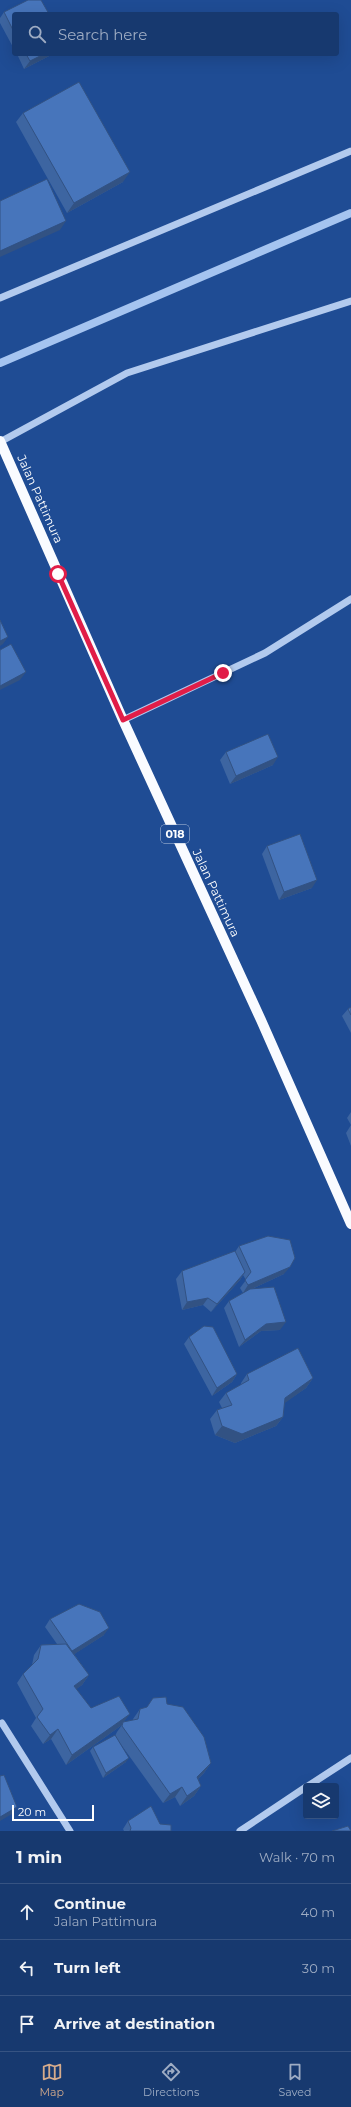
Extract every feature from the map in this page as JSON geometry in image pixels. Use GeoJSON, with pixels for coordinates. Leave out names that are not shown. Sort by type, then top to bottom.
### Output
{"type":"FeatureCollection","features":[{"type":"Feature","properties":{"kind":"main road","name":"Jalan Pattimura"},"geometry":{"type":"LineString","coordinates":[[0,442],[123,720],[351,1224]]}},
{"type":"Feature","properties":{"kind":"street"},"geometry":{"type":"LineString","coordinates":[[0,298],[351,151]]}},
{"type":"Feature","properties":{"kind":"street"},"geometry":{"type":"LineString","coordinates":[[0,442],[127,373],[351,301]]}},
{"type":"Feature","properties":{"kind":"street"},"geometry":{"type":"LineString","coordinates":[[123,720],[266,652],[351,599]]}},
{"type":"Feature","properties":{"kind":"street"},"geometry":{"type":"LineString","coordinates":[[2,1723],[70,1831]]}},
{"type":"Feature","properties":{"kind":"street"},"geometry":{"type":"LineString","coordinates":[[313,1783],[351,1758]]}},
{"type":"Feature","properties":{"kind":"street"},"geometry":{"type":"LineString","coordinates":[[240,1831],[303,1790]]}},
{"type":"Feature","properties":{"kind":"building"},"geometry":{"type":"Polygon","coordinates":[[[28,0],[41,0],[48,12],[12,12],[12,28],[4,12],[28,0]]]}},
{"type":"Feature","properties":{"kind":"building"},"geometry":{"type":"Polygon","coordinates":[[[27,56],[40,56],[30,61],[27,56]]]}},
{"type":"Feature","properties":{"kind":"building"},"geometry":{"type":"Polygon","coordinates":[[[79,82],[130,172],[74,203],[23,113],[79,82]]]}},
{"type":"Feature","properties":{"kind":"building"},"geometry":{"type":"Polygon","coordinates":[[[47,179],[66,221],[0,251],[0,201],[47,179]]]}},
{"type":"Feature","properties":{"kind":"building"},"geometry":{"type":"Polygon","coordinates":[[[0,620],[8,637],[0,641],[0,620]]]}},
{"type":"Feature","properties":{"kind":"building"},"geometry":{"type":"Polygon","coordinates":[[[11,644],[26,672],[0,686],[0,650],[11,644]]]}},
{"type":"Feature","properties":{"kind":"building"},"geometry":{"type":"Polygon","coordinates":[[[268,734],[278,757],[236,776],[226,752],[268,734]]]}},
{"type":"Feature","properties":{"kind":"building"},"geometry":{"type":"Polygon","coordinates":[[[300,834],[317,880],[284,892],[267,846],[300,834]]]}},
{"type":"Feature","properties":{"kind":"building"},"geometry":{"type":"Polygon","coordinates":[[[351,1007],[351,1015],[348,1009],[351,1007]]]}},
{"type":"Feature","properties":{"kind":"building"},"geometry":{"type":"Polygon","coordinates":[[[268,1236],[290,1240],[295,1258],[290,1267],[248,1285],[245,1280],[251,1272],[239,1246],[268,1236]]]}},
{"type":"Feature","properties":{"kind":"building"},"geometry":{"type":"Polygon","coordinates":[[[235,1251],[245,1272],[217,1304],[208,1298],[187,1302],[182,1271],[235,1251]]]}},
{"type":"Feature","properties":{"kind":"building"},"geometry":{"type":"Polygon","coordinates":[[[274,1287],[286,1322],[266,1324],[245,1340],[229,1301],[250,1289],[274,1287]]]}},
{"type":"Feature","properties":{"kind":"building"},"geometry":{"type":"Polygon","coordinates":[[[204,1326],[213,1327],[237,1374],[217,1388],[189,1337],[204,1326]]]}},
{"type":"Feature","properties":{"kind":"building"},"geometry":{"type":"Polygon","coordinates":[[[298,1348],[313,1378],[285,1398],[283,1417],[242,1434],[222,1426],[217,1410],[232,1405],[226,1393],[249,1380],[247,1374],[298,1348]]]}},
{"type":"Feature","properties":{"kind":"building"},"geometry":{"type":"Polygon","coordinates":[[[79,1604],[100,1612],[109,1628],[72,1651],[50,1619],[79,1604]]]}},
{"type":"Feature","properties":{"kind":"building"},"geometry":{"type":"Polygon","coordinates":[[[66,1644],[89,1675],[74,1686],[91,1708],[119,1696],[130,1714],[72,1755],[58,1729],[50,1735],[37,1717],[43,1709],[23,1674],[38,1659],[41,1645],[66,1644]]]}},
{"type":"Feature","properties":{"kind":"building"},"geometry":{"type":"Polygon","coordinates":[[[166,1697],[167,1704],[183,1707],[204,1737],[211,1763],[197,1777],[201,1786],[187,1796],[182,1787],[170,1794],[122,1726],[123,1722],[138,1719],[140,1709],[147,1707],[153,1698],[166,1697]]]}},
{"type":"Feature","properties":{"kind":"building"},"geometry":{"type":"Polygon","coordinates":[[[115,1735],[129,1758],[106,1773],[93,1747],[115,1735]]]}},
{"type":"Feature","properties":{"kind":"building"},"geometry":{"type":"Polygon","coordinates":[[[4,1775],[17,1807],[0,1817],[0,1776],[4,1775]]]}},
{"type":"Feature","properties":{"kind":"building"},"geometry":{"type":"Polygon","coordinates":[[[151,1806],[160,1824],[171,1825],[171,1831],[130,1831],[131,1828],[128,1821],[151,1806]]]}},
{"type":"Feature","properties":{"kind":"building"},"geometry":{"type":"Polygon","coordinates":[[[348,1826],[351,1831],[332,1831],[348,1826]]]}},
{"type":"Feature","properties":{"kind":"waterway"},"geometry":{"type":"LineString","coordinates":[[0,363],[351,213]]}},
{"type":"Feature","properties":{"kind":"route"},"geometry":{"type":"LineString","coordinates":[[58,574],[123,720],[223,673]]}}]}
